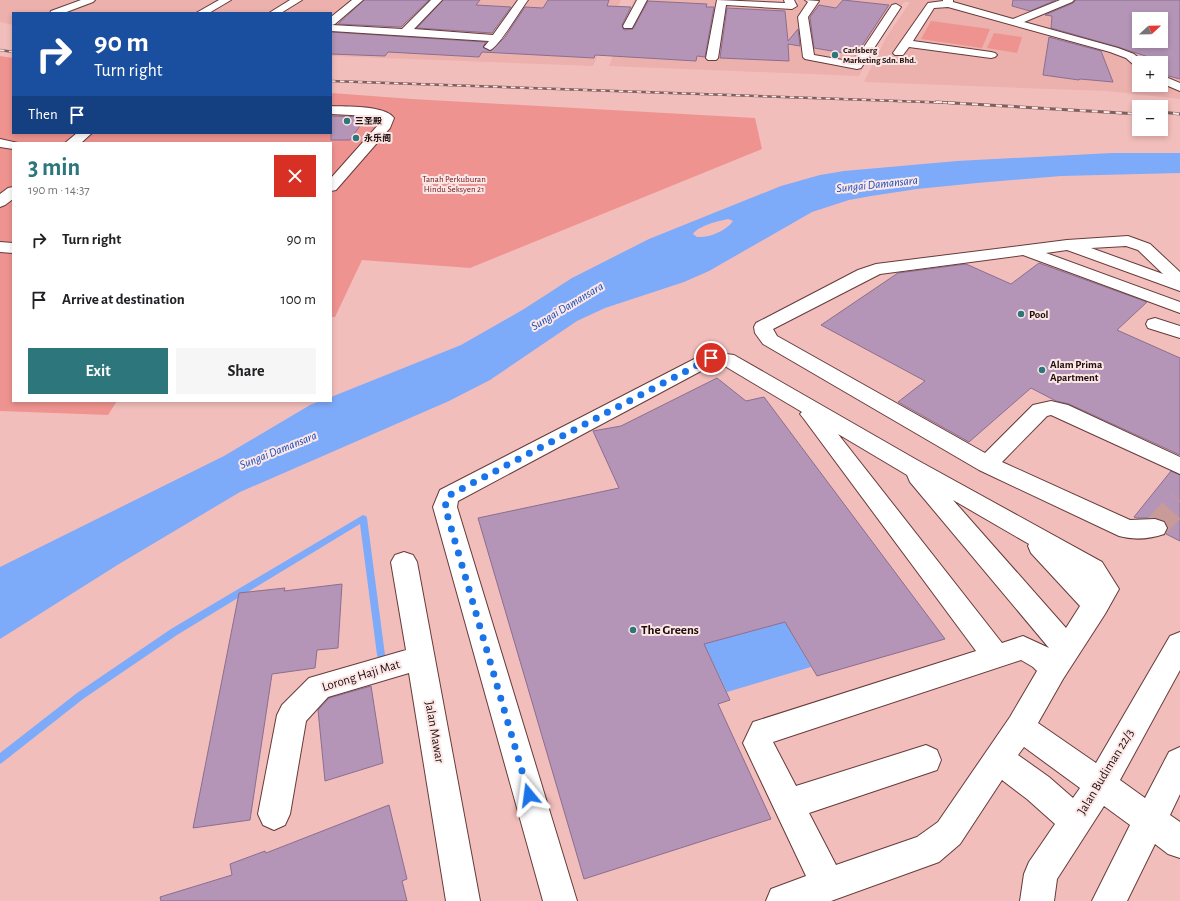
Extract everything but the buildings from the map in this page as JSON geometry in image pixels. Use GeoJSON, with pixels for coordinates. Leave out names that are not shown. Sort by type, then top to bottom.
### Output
{"type":"FeatureCollection","features":[{"type":"Feature","properties":{"kind":"street"},"geometry":{"type":"LineString","coordinates":[[58,12],[90,0]]}},
{"type":"Feature","properties":{"kind":"street"},"geometry":{"type":"LineString","coordinates":[[190,10],[209,0]]}},
{"type":"Feature","properties":{"kind":"street"},"geometry":{"type":"LineString","coordinates":[[203,12],[226,0]]}},
{"type":"Feature","properties":{"kind":"street"},"geometry":{"type":"LineString","coordinates":[[276,12],[297,0]]}},
{"type":"Feature","properties":{"kind":"street"},"geometry":{"type":"LineString","coordinates":[[332,21],[358,0]]}},
{"type":"Feature","properties":{"kind":"street"},"geometry":{"type":"LineString","coordinates":[[405,32],[437,0]]}},
{"type":"Feature","properties":{"kind":"street"},"geometry":{"type":"LineString","coordinates":[[490,47],[523,0]]}},
{"type":"Feature","properties":{"kind":"street"},"geometry":{"type":"LineString","coordinates":[[628,26],[642,0]]}},
{"type":"Feature","properties":{"kind":"street"},"geometry":{"type":"LineString","coordinates":[[712,58],[722,1],[792,6],[788,0]]}},
{"type":"Feature","properties":{"kind":"street"},"geometry":{"type":"LineString","coordinates":[[810,0],[814,1],[803,17],[809,57],[857,66],[896,7]]}},
{"type":"Feature","properties":{"kind":"street"},"geometry":{"type":"LineString","coordinates":[[967,0],[1027,16]]}},
{"type":"Feature","properties":{"kind":"street"},"geometry":{"type":"LineString","coordinates":[[1014,22],[1069,0]]}},
{"type":"Feature","properties":{"kind":"street"},"geometry":{"type":"LineString","coordinates":[[897,55],[931,5],[948,2],[1114,50],[1132,58]]}},
{"type":"Feature","properties":{"kind":"street"},"geometry":{"type":"LineString","coordinates":[[332,28],[497,38]]}},
{"type":"Feature","properties":{"kind":"street"},"geometry":{"type":"LineString","coordinates":[[905,43],[991,55]]}},
{"type":"Feature","properties":{"kind":"street"},"geometry":{"type":"LineString","coordinates":[[1168,82],[1180,87]]}},
{"type":"Feature","properties":{"kind":"street"},"geometry":{"type":"LineString","coordinates":[[332,110],[377,113],[386,115],[388,118],[385,125],[332,186]]}},
{"type":"Feature","properties":{"kind":"street"},"geometry":{"type":"LineString","coordinates":[[73,142],[84,134]]}},
{"type":"Feature","properties":{"kind":"street"},"geometry":{"type":"LineString","coordinates":[[0,143],[12,145]]}},
{"type":"Feature","properties":{"kind":"street"},"geometry":{"type":"LineString","coordinates":[[0,202],[12,192]]}},
{"type":"Feature","properties":{"kind":"street"},"geometry":{"type":"LineString","coordinates":[[1155,528],[1128,529],[987,464],[770,340],[764,333],[763,327],[876,269],[1067,245],[1120,240],[1136,243],[1151,252],[1180,280]]}},
{"type":"Feature","properties":{"kind":"street"},"geometry":{"type":"LineString","coordinates":[[1067,245],[1180,286]]}},
{"type":"Feature","properties":{"kind":"street"},"geometry":{"type":"LineString","coordinates":[[0,248],[12,248]]}},
{"type":"Feature","properties":{"kind":"street"},"geometry":{"type":"LineString","coordinates":[[1026,250],[1180,308]]}},
{"type":"Feature","properties":{"kind":"street"},"geometry":{"type":"LineString","coordinates":[[1155,324],[1180,332]]}},
{"type":"Feature","properties":{"kind":"street"},"geometry":{"type":"LineString","coordinates":[[560,901],[445,507],[448,496],[711,358],[727,359],[909,466],[1024,529],[1096,606],[1060,660],[1020,727],[949,833],[927,850],[783,901]]}},
{"type":"Feature","properties":{"kind":"street"},"geometry":{"type":"LineString","coordinates":[[805,405],[996,656]]}},
{"type":"Feature","properties":{"kind":"street"},"geometry":{"type":"LineString","coordinates":[[987,464],[1040,410],[1051,408],[1062,410],[1180,466]]}},
{"type":"Feature","properties":{"kind":"street"},"geometry":{"type":"LineString","coordinates":[[909,466],[1060,660]]}},
{"type":"Feature","properties":{"kind":"street","name":"Jalan Mawar"},"geometry":{"type":"LineString","coordinates":[[404,562],[463,901]]}},
{"type":"Feature","properties":{"kind":"street","name":"Jalan Budiman 22/3"},"geometry":{"type":"LineString","coordinates":[[1037,901],[1041,874],[1100,785],[1180,644]]}},
{"type":"Feature","properties":{"kind":"street"},"geometry":{"type":"LineString","coordinates":[[828,885],[758,743],[763,732],[1023,648],[1043,658],[1060,660]]}},
{"type":"Feature","properties":{"kind":"street","name":"Lorong Haji Mat"},"geometry":{"type":"LineString","coordinates":[[274,814],[292,715],[318,687],[421,658]]}},
{"type":"Feature","properties":{"kind":"street"},"geometry":{"type":"LineString","coordinates":[[1020,727],[1180,842]]}},
{"type":"Feature","properties":{"kind":"street"},"geometry":{"type":"LineString","coordinates":[[998,759],[1038,788],[1076,821]]}},
{"type":"Feature","properties":{"kind":"street"},"geometry":{"type":"LineString","coordinates":[[789,804],[926,760]]}},
{"type":"Feature","properties":{"kind":"street"},"geometry":{"type":"LineString","coordinates":[[1109,901],[1180,762]]}},
{"type":"Feature","properties":{"kind":"shaded area"},"geometry":{"type":"Polygon","coordinates":[[[0,0],[621,0],[593,66],[332,56],[332,12],[12,12],[12,25],[0,22],[0,0]]]}},
{"type":"Feature","properties":{"kind":"shaded area"},"geometry":{"type":"Polygon","coordinates":[[[634,0],[749,0],[798,3],[798,0],[1180,0],[1180,99],[1107,91],[864,82],[886,38],[910,2],[904,2],[891,19],[879,37],[859,76],[609,66],[634,0]]]}},
{"type":"Feature","properties":{"kind":"green space"},"geometry":{"type":"Polygon","coordinates":[[[931,21],[990,29],[982,48],[921,39],[931,21]]]}},
{"type":"Feature","properties":{"kind":"green space"},"geometry":{"type":"Polygon","coordinates":[[[994,33],[1022,37],[1017,53],[987,48],[994,33]]]}},
{"type":"Feature","properties":{"kind":"green space","name":"Tanah Perkuburan Hindu Seksyen 21"},"geometry":{"type":"Polygon","coordinates":[[[0,56],[12,58],[12,134],[332,134],[332,93],[412,99],[755,118],[762,149],[470,268],[362,260],[335,317],[332,317],[332,142],[12,142],[12,402],[116,402],[108,415],[0,411],[0,56]]]}},
{"type":"Feature","properties":{"kind":"water","name":"Sungai Damansara"},"geometry":{"type":"Polygon","coordinates":[[[1112,153],[1180,153],[1180,173],[1061,176],[917,189],[849,200],[812,212],[709,271],[684,282],[605,308],[577,321],[490,380],[449,401],[240,492],[119,564],[0,639],[0,567],[224,456],[310,405],[318,402],[332,402],[332,397],[461,345],[524,309],[572,278],[649,239],[781,186],[820,175],[844,171],[957,161],[1112,153]],[[728,219],[704,226],[693,234],[697,237],[712,235],[722,231],[733,221],[728,219]]]}},
{"type":"Feature","properties":{"kind":"water"},"geometry":{"type":"Polygon","coordinates":[[[785,622],[811,667],[727,692],[704,644],[785,622]]]}},
{"type":"Feature","properties":{"kind":"waterway"},"geometry":{"type":"LineString","coordinates":[[0,759],[80,696],[174,632],[363,518],[381,655]]}},
{"type":"Feature","properties":{"kind":"tunnel"},"geometry":{"type":"LineString","coordinates":[[1155,528],[1180,501]]}},
{"type":"Feature","properties":{"kind":"railway"},"geometry":{"type":"LineString","coordinates":[[0,50],[12,52]]}},
{"type":"Feature","properties":{"kind":"railway"},"geometry":{"type":"LineString","coordinates":[[332,81],[950,103]]}},
{"type":"Feature","properties":{"kind":"railway"},"geometry":{"type":"LineString","coordinates":[[936,102],[950,103]]}},
{"type":"Feature","properties":{"kind":"railway"},"geometry":{"type":"LineString","coordinates":[[950,103],[955,103]]}},
{"type":"Feature","properties":{"kind":"railway"},"geometry":{"type":"LineString","coordinates":[[950,103],[1132,114]]}},
{"type":"Feature","properties":{"kind":"railway"},"geometry":{"type":"LineString","coordinates":[[1168,113],[1180,114]]}},
{"type":"Feature","properties":{"kind":"place","name":"Carlsberg Marketing Sdn. Bhd."},"geometry":{"type":"Point","coordinates":[835,55]}},
{"type":"Feature","properties":{"kind":"place","name":"三圣殿"},"geometry":{"type":"Point","coordinates":[347,121]}},
{"type":"Feature","properties":{"kind":"place","name":"永乐阁"},"geometry":{"type":"Point","coordinates":[356,138]}},
{"type":"Feature","properties":{"kind":"place","name":"Pool"},"geometry":{"type":"Point","coordinates":[1021,314]}},
{"type":"Feature","properties":{"kind":"place","name":"Alam Prima Apartment"},"geometry":{"type":"Point","coordinates":[1042,370]}},
{"type":"Feature","properties":{"kind":"place","name":"The Greens"},"geometry":{"type":"Point","coordinates":[633,630]}},
{"type":"Feature","properties":{"kind":"route"},"geometry":{"type":"LineString","coordinates":[[529,795],[445,507],[448,496],[711,358]]}}]}
